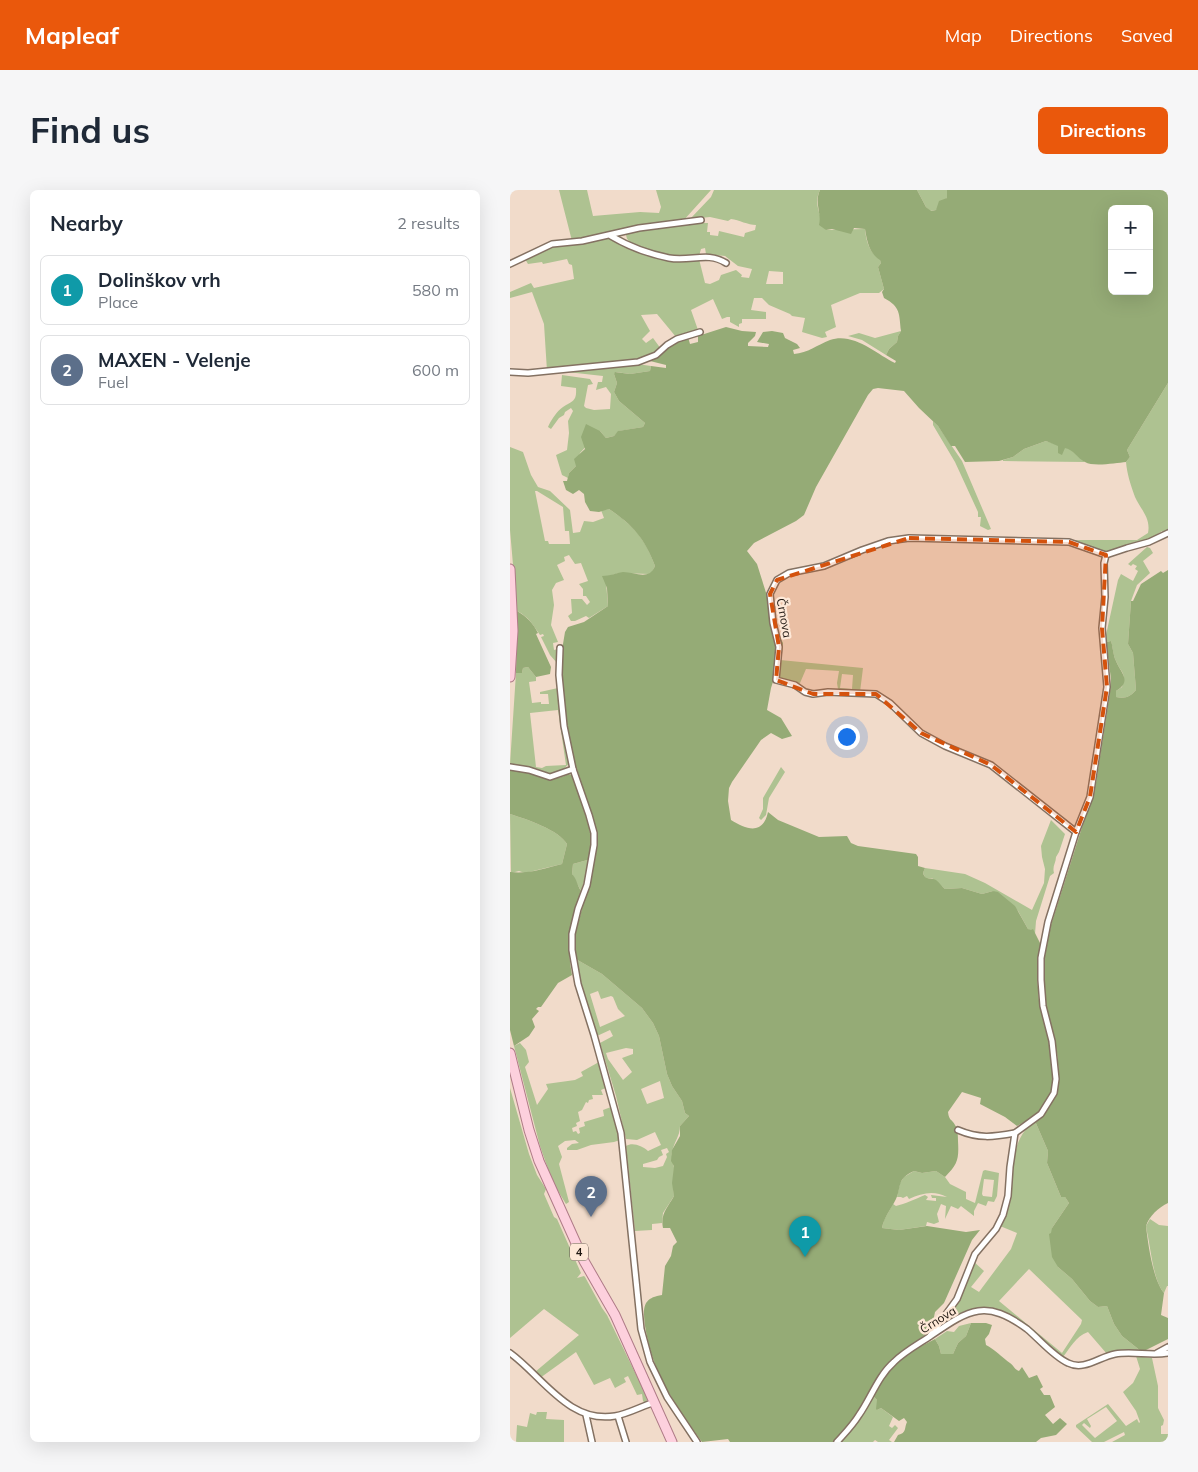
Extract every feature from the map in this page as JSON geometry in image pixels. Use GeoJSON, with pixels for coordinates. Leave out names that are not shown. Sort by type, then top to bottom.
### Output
{"type":"FeatureCollection","features":[{"type":"Feature","properties":{"kind":"main road"},"geometry":{"type":"LineString","coordinates":[[510,569],[513,631],[510,677]]}},
{"type":"Feature","properties":{"kind":"main road","name":"4"},"geometry":{"type":"LineString","coordinates":[[510,1053],[513,1079],[539,1161],[584,1262],[615,1315],[672,1442]]}},
{"type":"Feature","properties":{"kind":"street"},"geometry":{"type":"LineString","coordinates":[[510,264],[552,244],[610,236],[639,228],[701,220]]}},
{"type":"Feature","properties":{"kind":"street"},"geometry":{"type":"LineString","coordinates":[[610,236],[624,243],[670,258],[686,259],[709,256],[718,258],[726,263]]}},
{"type":"Feature","properties":{"kind":"street"},"geometry":{"type":"LineString","coordinates":[[510,372],[528,373],[638,362],[656,355],[667,344],[677,339],[700,332]]}},
{"type":"Feature","properties":{"kind":"street"},"geometry":{"type":"LineString","coordinates":[[958,1130],[967,1134],[989,1138],[1015,1133],[1041,1114],[1054,1093],[1056,1079],[1055,1062],[1043,1006],[1041,958],[1048,922],[1076,832],[1090,797],[1108,687],[1102,628],[1105,597],[1104,563],[1106,555],[1149,542],[1168,533]]}},
{"type":"Feature","properties":{"kind":"street","name":"Črnova"},"geometry":{"type":"LineString","coordinates":[[1076,832],[991,765],[921,734],[890,703],[876,694],[828,692],[813,694],[805,692],[795,685],[776,680],[779,647],[773,623],[770,594],[777,580],[789,573],[824,566],[888,541],[909,538],[1069,542],[1106,555]]}},
{"type":"Feature","properties":{"kind":"street"},"geometry":{"type":"LineString","coordinates":[[560,648],[559,675],[564,726],[573,769],[594,833],[594,845],[587,885],[578,909],[572,934],[572,950],[578,984],[597,1044],[621,1133],[641,1329],[650,1362],[667,1397],[697,1442]]}},
{"type":"Feature","properties":{"kind":"street"},"geometry":{"type":"LineString","coordinates":[[510,767],[529,770],[550,777],[573,769]]}},
{"type":"Feature","properties":{"kind":"street"},"geometry":{"type":"LineString","coordinates":[[930,1336],[957,1299],[975,1254],[996,1229],[1003,1215],[1008,1196],[1015,1133]]}},
{"type":"Feature","properties":{"kind":"street","name":"Črnova"},"geometry":{"type":"LineString","coordinates":[[838,1442],[860,1415],[888,1368],[895,1360],[958,1318],[974,1311],[998,1312],[1007,1316],[1028,1330],[1066,1363],[1074,1365],[1088,1364],[1114,1354],[1168,1353]]}},
{"type":"Feature","properties":{"kind":"street"},"geometry":{"type":"LineString","coordinates":[[1154,1354],[1168,1347]]}},
{"type":"Feature","properties":{"kind":"street"},"geometry":{"type":"LineString","coordinates":[[510,1353],[533,1372],[552,1393],[586,1415],[605,1418],[618,1416],[655,1402]]}},
{"type":"Feature","properties":{"kind":"street"},"geometry":{"type":"LineString","coordinates":[[586,1415],[592,1442]]}},
{"type":"Feature","properties":{"kind":"street"},"geometry":{"type":"LineString","coordinates":[[618,1416],[626,1442]]}},
{"type":"Feature","properties":{"kind":"highlighted area"},"geometry":{"type":"Polygon","coordinates":[[[909,538],[1069,542],[1106,555],[1102,628],[1107,687],[1090,797],[1076,832],[991,765],[921,733],[876,694],[813,694],[776,680],[779,647],[770,594],[777,580],[909,538]]]}},
{"type":"Feature","properties":{"kind":"green space"},"geometry":{"type":"Polygon","coordinates":[[[559,190],[587,190],[593,216],[640,212],[659,213],[661,207],[656,190],[711,190],[683,221],[572,241],[559,190]]]}},
{"type":"Feature","properties":{"kind":"green space"},"geometry":{"type":"Polygon","coordinates":[[[714,190],[820,190],[817,200],[826,230],[865,229],[867,242],[871,250],[880,259],[881,263],[878,267],[884,289],[879,293],[860,293],[831,305],[836,327],[825,332],[827,337],[822,338],[802,332],[805,318],[792,316],[769,305],[762,298],[754,298],[751,310],[766,312],[766,319],[742,319],[739,327],[730,322],[730,317],[722,319],[713,299],[691,310],[698,330],[676,337],[657,314],[641,315],[650,331],[642,339],[646,343],[653,338],[661,349],[651,355],[623,362],[547,371],[544,324],[532,292],[510,298],[510,292],[531,283],[534,288],[574,279],[572,265],[569,264],[567,259],[543,264],[542,262],[528,264],[525,259],[552,246],[609,238],[674,260],[699,259],[705,283],[710,284],[719,280],[721,275],[736,270],[742,275],[741,277],[749,278],[752,269],[738,266],[725,256],[706,254],[705,248],[701,249],[699,256],[682,258],[641,247],[630,242],[627,238],[626,235],[633,231],[694,223],[708,223],[707,232],[710,232],[710,235],[718,236],[719,231],[744,237],[745,233],[755,230],[756,225],[731,219],[728,221],[710,217],[690,219],[711,197],[714,190]],[[769,271],[766,284],[783,284],[783,272],[769,271]]]}},
{"type":"Feature","properties":{"kind":"green space"},"geometry":{"type":"Polygon","coordinates":[[[820,190],[917,190],[926,207],[931,211],[936,210],[939,201],[947,198],[947,190],[1168,190],[1168,383],[1127,450],[1130,457],[1126,462],[1099,464],[1085,462],[1071,450],[1065,448],[1062,455],[1058,453],[1058,446],[1046,441],[1024,449],[1013,457],[999,461],[965,462],[955,446],[951,446],[938,426],[904,391],[873,389],[816,487],[804,515],[754,543],[747,551],[757,564],[773,623],[783,643],[782,654],[771,688],[767,710],[781,718],[792,736],[782,739],[771,733],[761,740],[729,788],[728,801],[731,820],[748,828],[754,828],[762,824],[768,812],[778,820],[819,837],[847,836],[851,843],[858,846],[916,854],[918,866],[925,868],[923,873],[925,877],[936,880],[945,889],[962,888],[982,894],[993,891],[998,892],[1015,906],[1028,929],[1033,929],[1041,945],[1037,975],[1039,1001],[1049,1041],[1054,1072],[1052,1090],[1042,1109],[1033,1117],[1017,1126],[1005,1117],[980,1104],[981,1098],[962,1092],[948,1112],[958,1135],[958,1157],[953,1168],[945,1177],[936,1171],[922,1173],[914,1171],[902,1180],[896,1199],[882,1228],[899,1230],[927,1226],[966,1232],[980,1230],[972,1240],[944,1303],[935,1312],[932,1327],[885,1367],[860,1411],[835,1442],[730,1442],[728,1439],[702,1442],[674,1401],[659,1374],[649,1343],[644,1314],[647,1301],[655,1296],[662,1295],[665,1266],[671,1256],[673,1246],[677,1242],[670,1228],[663,1228],[662,1223],[665,1211],[674,1196],[672,1150],[680,1136],[680,1126],[689,1116],[685,1113],[682,1101],[667,1074],[659,1036],[653,1023],[642,1008],[602,974],[574,958],[574,939],[597,845],[591,812],[568,742],[561,680],[565,632],[568,627],[584,622],[608,606],[607,588],[602,576],[623,572],[641,575],[649,573],[655,566],[642,540],[625,521],[609,509],[599,512],[590,511],[585,502],[584,494],[579,490],[573,494],[566,490],[563,481],[567,481],[569,473],[576,466],[574,459],[585,449],[581,437],[586,424],[600,431],[606,438],[614,436],[618,431],[643,427],[645,423],[619,401],[614,392],[617,383],[615,372],[630,374],[650,371],[651,366],[666,368],[666,365],[650,361],[651,359],[674,342],[688,337],[690,344],[698,342],[698,336],[726,327],[756,332],[748,346],[768,347],[769,344],[757,342],[763,332],[772,331],[783,333],[785,338],[797,344],[800,348],[793,350],[794,354],[830,340],[848,339],[864,345],[895,363],[896,361],[886,355],[889,349],[897,342],[901,331],[900,320],[894,305],[884,298],[882,292],[884,289],[878,267],[881,263],[871,250],[865,229],[854,228],[851,234],[832,229],[826,230],[819,225],[818,204],[820,190]]]}},
{"type":"Feature","properties":{"kind":"green space"},"geometry":{"type":"Polygon","coordinates":[[[917,190],[947,190],[947,198],[936,210],[930,211],[917,190]]]}},
{"type":"Feature","properties":{"kind":"green space"},"geometry":{"type":"Polygon","coordinates":[[[901,331],[897,342],[889,349],[886,355],[862,340],[848,336],[859,333],[875,338],[901,331]]]}},
{"type":"Feature","properties":{"kind":"green space"},"geometry":{"type":"Polygon","coordinates":[[[637,364],[651,366],[650,371],[630,374],[616,372],[614,374],[617,383],[614,392],[619,401],[645,423],[643,427],[619,431],[614,436],[606,438],[600,431],[580,453],[576,466],[569,473],[568,478],[562,475],[556,455],[567,450],[568,421],[573,411],[571,408],[559,418],[551,429],[548,427],[559,411],[576,396],[576,388],[561,386],[562,375],[590,379],[593,384],[588,385],[584,406],[586,408],[594,410],[610,409],[611,394],[606,387],[596,390],[598,382],[602,382],[603,376],[567,371],[637,364]]]}},
{"type":"Feature","properties":{"kind":"green space"},"geometry":{"type":"Polygon","coordinates":[[[1168,383],[1168,531],[1164,534],[1162,531],[1144,543],[1135,543],[1107,552],[1096,551],[1070,542],[1075,540],[1137,540],[1148,533],[1147,518],[1135,497],[1128,475],[1126,462],[1130,457],[1127,450],[1168,383]]]}},
{"type":"Feature","properties":{"kind":"green space"},"geometry":{"type":"Polygon","coordinates":[[[933,421],[962,461],[991,529],[988,530],[980,526],[981,517],[978,517],[978,512],[955,462],[933,425],[933,421]]]}},
{"type":"Feature","properties":{"kind":"green space"},"geometry":{"type":"Polygon","coordinates":[[[1046,441],[1070,449],[1085,462],[1003,461],[1024,449],[1046,441]]]}},
{"type":"Feature","properties":{"kind":"green space"},"geometry":{"type":"Polygon","coordinates":[[[510,447],[523,452],[531,475],[538,487],[550,491],[570,510],[573,533],[580,532],[584,521],[593,522],[604,518],[601,510],[609,509],[637,533],[647,548],[655,566],[649,574],[619,573],[609,576],[606,582],[608,606],[589,618],[586,616],[571,621],[568,616],[572,613],[571,599],[582,599],[587,605],[590,602],[586,596],[583,596],[583,589],[579,584],[588,581],[581,563],[575,564],[569,555],[564,557],[565,561],[557,565],[564,580],[556,583],[552,590],[554,605],[551,625],[558,642],[553,643],[554,650],[558,649],[557,663],[550,655],[541,637],[544,636],[543,634],[540,635],[528,619],[517,611],[510,530],[510,447]],[[535,491],[545,541],[548,541],[549,544],[570,544],[569,531],[565,531],[563,507],[535,491]]]}},
{"type":"Feature","properties":{"kind":"green space"},"geometry":{"type":"Polygon","coordinates":[[[1147,547],[1153,553],[1143,561],[1150,573],[1137,585],[1131,601],[1128,644],[1133,653],[1136,690],[1127,697],[1116,697],[1116,691],[1122,687],[1124,676],[1115,659],[1111,641],[1106,642],[1106,635],[1118,580],[1121,574],[1133,581],[1138,571],[1135,569],[1137,566],[1128,564],[1147,547]]]}},
{"type":"Feature","properties":{"kind":"green space"},"geometry":{"type":"Polygon","coordinates":[[[1168,570],[1168,1203],[1155,1212],[1146,1226],[1154,1271],[1164,1293],[1161,1315],[1168,1318],[1168,1339],[1142,1352],[1122,1336],[1114,1324],[1107,1306],[1098,1307],[1090,1301],[1072,1279],[1058,1267],[1052,1257],[1049,1234],[1069,1203],[1065,1197],[1061,1197],[1047,1163],[1048,1151],[1035,1121],[1050,1106],[1056,1094],[1059,1075],[1057,1052],[1047,1013],[1044,960],[1051,925],[1096,783],[1111,679],[1106,642],[1111,641],[1115,659],[1125,680],[1124,684],[1116,691],[1116,697],[1127,697],[1136,690],[1133,653],[1128,644],[1131,601],[1133,601],[1141,584],[1161,571],[1163,573],[1168,570]]]}},
{"type":"Feature","properties":{"kind":"green space"},"geometry":{"type":"Polygon","coordinates":[[[517,611],[534,626],[538,633],[536,634],[551,667],[550,674],[536,677],[528,667],[523,668],[522,673],[516,673],[517,611]]]}},
{"type":"Feature","properties":{"kind":"green space"},"geometry":{"type":"Polygon","coordinates":[[[780,660],[863,668],[860,692],[838,689],[839,671],[806,669],[800,683],[783,681],[777,677],[780,660]],[[842,674],[840,688],[852,689],[853,675],[842,674]]]}},
{"type":"Feature","properties":{"kind":"green space"},"geometry":{"type":"Polygon","coordinates":[[[528,667],[536,677],[536,681],[529,682],[532,703],[541,702],[541,704],[549,704],[548,694],[540,694],[540,692],[558,688],[569,764],[559,773],[554,774],[510,764],[516,673],[522,673],[523,668],[528,667]],[[558,710],[530,713],[536,767],[566,765],[558,710]]]}},
{"type":"Feature","properties":{"kind":"green space"},"geometry":{"type":"Polygon","coordinates":[[[781,767],[785,772],[769,798],[766,815],[761,820],[759,818],[763,809],[763,798],[781,767]]]}},
{"type":"Feature","properties":{"kind":"green space"},"geometry":{"type":"Polygon","coordinates":[[[510,769],[518,769],[553,778],[568,774],[572,775],[591,837],[591,859],[573,864],[572,874],[581,891],[574,913],[569,942],[572,975],[558,983],[541,1007],[536,1009],[539,1011],[532,1019],[535,1027],[529,1036],[514,1046],[510,1030],[510,872],[529,872],[562,864],[567,844],[550,830],[510,814],[510,769]]]}},
{"type":"Feature","properties":{"kind":"green space"},"geometry":{"type":"Polygon","coordinates":[[[510,814],[542,826],[563,839],[567,844],[562,864],[525,873],[519,871],[511,873],[510,814]]]}},
{"type":"Feature","properties":{"kind":"green space"},"geometry":{"type":"Polygon","coordinates":[[[1051,820],[1065,834],[1056,857],[1053,868],[1054,873],[1050,876],[1036,921],[1035,934],[1028,929],[1018,911],[993,891],[982,894],[962,888],[945,889],[932,878],[926,879],[923,873],[925,868],[965,874],[985,883],[1032,910],[1044,883],[1045,869],[1041,846],[1051,820]]]}},
{"type":"Feature","properties":{"kind":"green space"},"geometry":{"type":"Polygon","coordinates":[[[591,859],[581,891],[572,874],[573,864],[591,859]]]}},
{"type":"Feature","properties":{"kind":"green space"},"geometry":{"type":"Polygon","coordinates":[[[574,958],[602,974],[642,1008],[653,1023],[659,1036],[667,1074],[682,1101],[685,1113],[689,1116],[680,1126],[672,1152],[674,1196],[663,1213],[662,1223],[652,1224],[652,1230],[635,1231],[626,1146],[637,1145],[648,1151],[661,1145],[655,1132],[637,1140],[626,1139],[616,1096],[600,1043],[613,1036],[610,1030],[597,1036],[574,958]],[[598,991],[590,994],[600,1027],[625,1016],[618,1009],[613,997],[601,999],[598,991]],[[626,1048],[606,1053],[608,1059],[623,1080],[632,1072],[622,1058],[633,1054],[633,1049],[626,1048]],[[660,1081],[641,1089],[647,1104],[664,1098],[660,1081]],[[667,1148],[661,1150],[663,1155],[657,1160],[643,1164],[643,1167],[655,1168],[663,1166],[667,1157],[666,1154],[669,1152],[667,1148]]]}},
{"type":"Feature","properties":{"kind":"green space"},"geometry":{"type":"Polygon","coordinates":[[[520,1043],[526,1050],[529,1062],[525,1067],[537,1105],[548,1089],[546,1084],[575,1080],[583,1076],[581,1072],[599,1062],[608,1087],[601,1090],[603,1095],[592,1095],[593,1099],[589,1100],[588,1103],[586,1102],[582,1110],[578,1112],[580,1121],[576,1123],[577,1126],[572,1128],[573,1132],[580,1133],[579,1128],[585,1126],[584,1122],[604,1116],[603,1110],[611,1107],[614,1108],[620,1140],[591,1145],[577,1150],[567,1150],[572,1144],[579,1143],[575,1140],[565,1141],[558,1146],[562,1157],[559,1164],[569,1202],[566,1204],[553,1183],[540,1146],[514,1046],[520,1043]]]}},
{"type":"Feature","properties":{"kind":"green space"},"geometry":{"type":"Polygon","coordinates":[[[510,1088],[529,1154],[537,1175],[546,1189],[544,1194],[581,1273],[577,1278],[585,1277],[607,1315],[648,1399],[645,1403],[642,1394],[637,1395],[628,1376],[624,1378],[626,1382],[615,1388],[610,1378],[594,1385],[576,1352],[540,1378],[535,1372],[579,1335],[544,1309],[510,1338],[510,1088]]]}},
{"type":"Feature","properties":{"kind":"green space"},"geometry":{"type":"Polygon","coordinates":[[[1035,1121],[1048,1151],[1047,1163],[1061,1197],[1065,1197],[1069,1203],[1052,1228],[1058,1267],[1072,1279],[1090,1301],[1098,1307],[1107,1306],[1114,1324],[1122,1336],[1142,1352],[1107,1354],[1088,1332],[1076,1339],[1063,1357],[1024,1324],[1001,1311],[990,1308],[967,1310],[940,1327],[960,1299],[973,1261],[984,1271],[971,1287],[979,1292],[1011,1249],[1017,1233],[1000,1226],[1010,1199],[1018,1143],[1027,1127],[1035,1121]],[[1029,1269],[999,1301],[1062,1353],[1082,1320],[1029,1269]]]}},
{"type":"Feature","properties":{"kind":"green space"},"geometry":{"type":"Polygon","coordinates":[[[914,1171],[922,1173],[936,1171],[945,1177],[950,1184],[966,1192],[966,1199],[975,1203],[983,1171],[999,1173],[997,1196],[994,1202],[988,1201],[986,1206],[978,1203],[974,1216],[961,1206],[958,1209],[951,1206],[945,1219],[946,1206],[941,1204],[937,1214],[939,1222],[934,1224],[927,1222],[926,1226],[899,1230],[882,1228],[884,1220],[893,1204],[896,1206],[925,1195],[928,1197],[926,1200],[936,1201],[936,1198],[932,1198],[931,1195],[947,1197],[933,1193],[919,1195],[909,1199],[907,1196],[903,1198],[897,1197],[900,1183],[904,1177],[914,1171]],[[984,1179],[983,1196],[992,1197],[994,1180],[984,1179]]]}},
{"type":"Feature","properties":{"kind":"green space"},"geometry":{"type":"Polygon","coordinates":[[[1150,1219],[1159,1225],[1168,1226],[1168,1286],[1164,1293],[1157,1280],[1151,1255],[1146,1226],[1150,1219]]]}},
{"type":"Feature","properties":{"kind":"green space"},"geometry":{"type":"Polygon","coordinates":[[[971,1323],[966,1336],[958,1343],[953,1354],[941,1354],[935,1339],[947,1331],[954,1332],[959,1326],[971,1323]]]}},
{"type":"Feature","properties":{"kind":"green space"},"geometry":{"type":"Polygon","coordinates":[[[971,1323],[992,1325],[985,1339],[986,1345],[1017,1370],[1019,1371],[1022,1367],[1029,1378],[1037,1375],[1043,1387],[1040,1389],[1044,1395],[1050,1395],[1055,1407],[1045,1415],[1053,1424],[1060,1418],[1067,1424],[1056,1435],[1041,1438],[1036,1442],[894,1442],[898,1435],[904,1432],[907,1422],[904,1418],[899,1421],[881,1408],[876,1409],[877,1400],[873,1396],[880,1385],[892,1369],[906,1356],[935,1339],[941,1354],[953,1354],[958,1343],[966,1336],[971,1323]]]}},
{"type":"Feature","properties":{"kind":"green space"},"geometry":{"type":"Polygon","coordinates":[[[1136,1356],[1152,1358],[1158,1386],[1158,1408],[1164,1420],[1161,1426],[1161,1434],[1168,1434],[1168,1442],[1112,1442],[1125,1435],[1124,1432],[1104,1442],[1092,1442],[1076,1425],[1108,1404],[1126,1426],[1137,1419],[1140,1422],[1136,1411],[1123,1392],[1133,1383],[1140,1369],[1136,1356]],[[1106,1407],[1087,1419],[1091,1426],[1090,1428],[1084,1423],[1082,1425],[1095,1438],[1117,1421],[1106,1407]]]}},
{"type":"Feature","properties":{"kind":"green space"},"geometry":{"type":"Polygon","coordinates":[[[873,1396],[877,1400],[877,1410],[881,1408],[893,1417],[889,1426],[892,1428],[895,1425],[898,1428],[889,1440],[892,1442],[878,1442],[875,1440],[873,1442],[841,1442],[864,1412],[873,1396]]]}},
{"type":"Feature","properties":{"kind":"green space"},"geometry":{"type":"Polygon","coordinates":[[[537,1412],[547,1412],[546,1419],[564,1420],[564,1442],[516,1442],[517,1425],[527,1427],[530,1413],[536,1415],[537,1412]]]}},
{"type":"Feature","properties":{"kind":"place","name":"MAXEN - Velenje"},"geometry":{"type":"Point","coordinates":[591,1217]}},
{"type":"Feature","properties":{"kind":"place","name":"Dolinškov vrh"},"geometry":{"type":"Point","coordinates":[805,1257]}}]}
